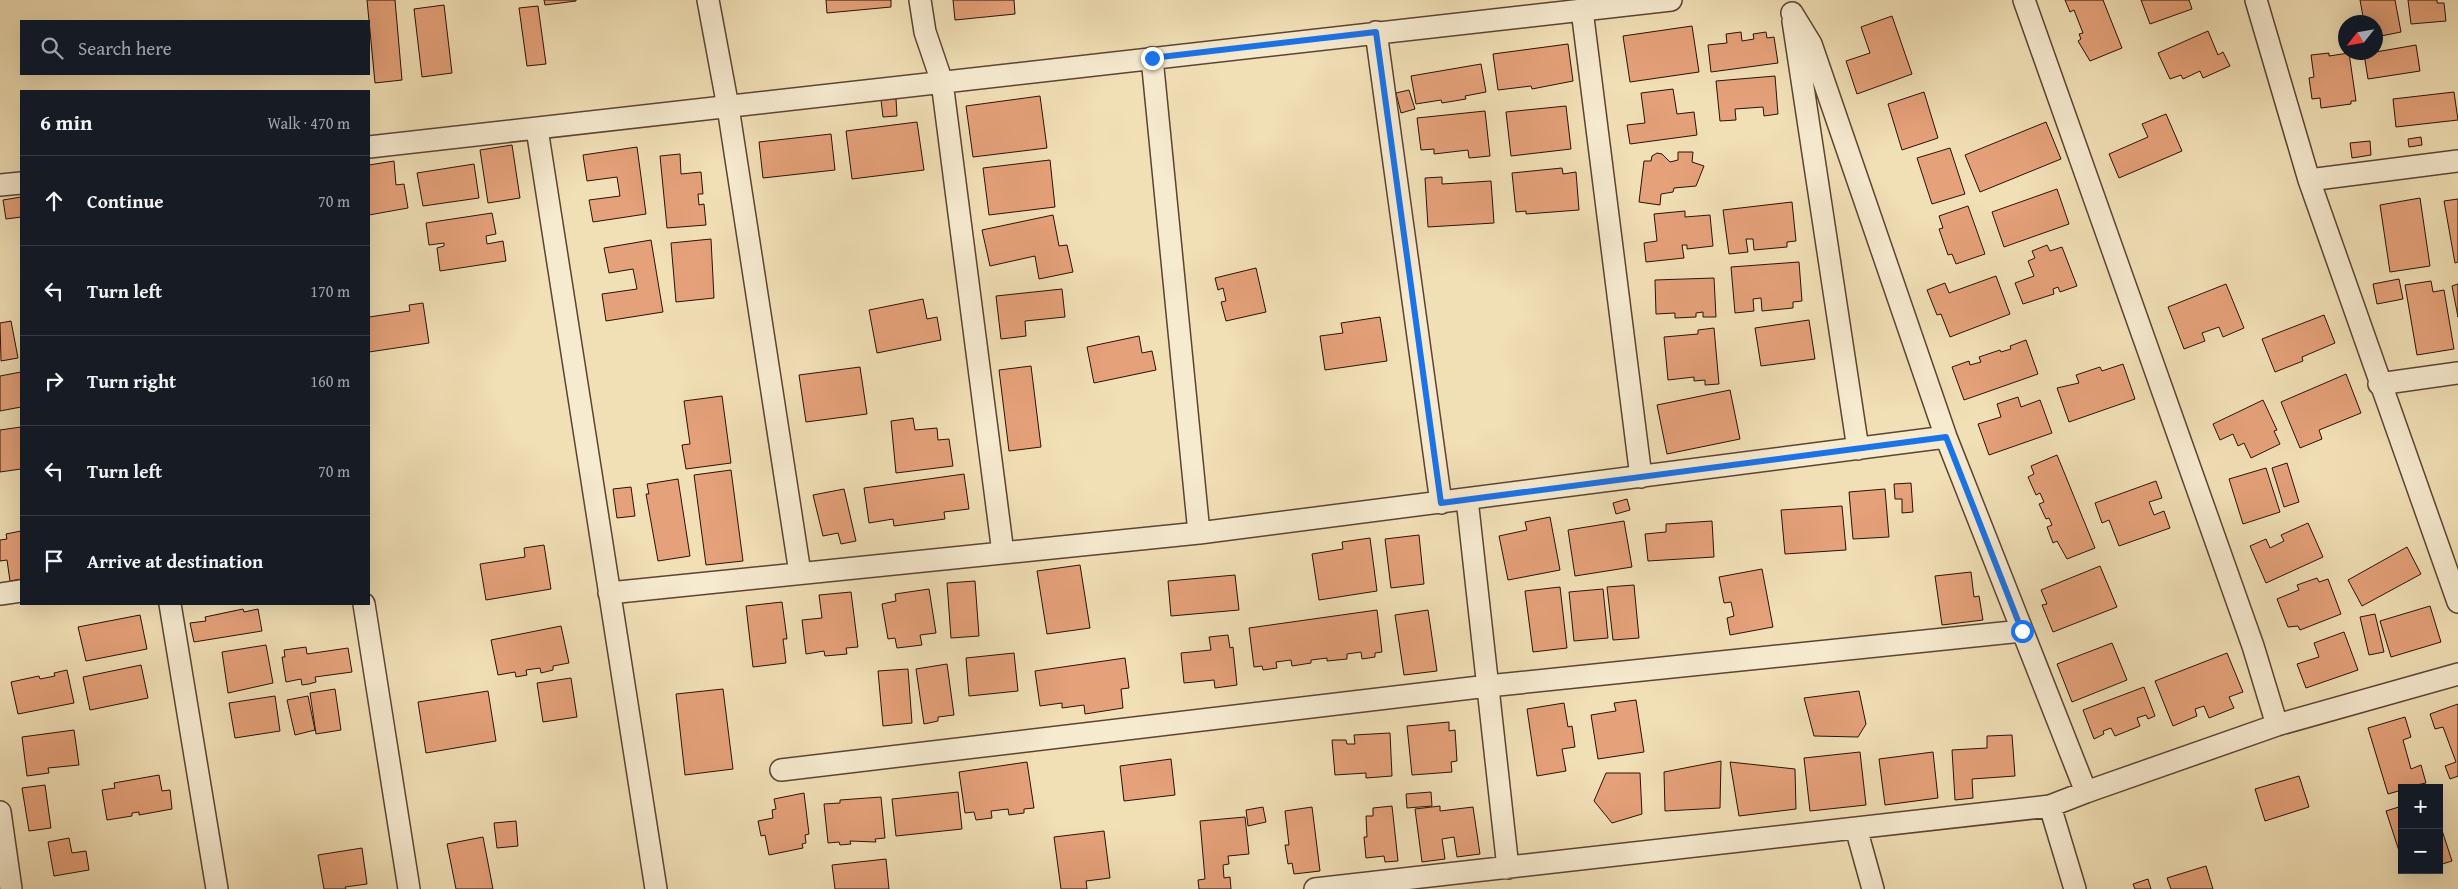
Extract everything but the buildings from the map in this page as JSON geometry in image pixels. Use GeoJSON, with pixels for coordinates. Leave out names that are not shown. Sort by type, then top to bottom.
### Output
{"type":"FeatureCollection","features":[{"type":"Feature","properties":{"kind":"street"},"geometry":{"type":"LineString","coordinates":[[708,0],[728,107],[800,573]]}},
{"type":"Feature","properties":{"kind":"street"},"geometry":{"type":"LineString","coordinates":[[920,0],[924,32],[942,82],[1002,553]]}},
{"type":"Feature","properties":{"kind":"street"},"geometry":{"type":"LineString","coordinates":[[370,147],[537,130],[1376,32],[1671,0]]}},
{"type":"Feature","properties":{"kind":"street"},"geometry":{"type":"LineString","coordinates":[[2024,0],[2253,646],[2277,725]]}},
{"type":"Feature","properties":{"kind":"street"},"geometry":{"type":"LineString","coordinates":[[2256,0],[2309,180],[2458,602]]}},
{"type":"Feature","properties":{"kind":"street"},"geometry":{"type":"LineString","coordinates":[[1791,7],[1815,52],[1946,437],[2086,792]]}},
{"type":"Feature","properties":{"kind":"street"},"geometry":{"type":"LineString","coordinates":[[1791,7],[1858,449]]}},
{"type":"Feature","properties":{"kind":"street"},"geometry":{"type":"LineString","coordinates":[[1582,10],[1641,477]]}},
{"type":"Feature","properties":{"kind":"street"},"geometry":{"type":"LineString","coordinates":[[1376,32],[1441,503]]}},
{"type":"Feature","properties":{"kind":"street"},"geometry":{"type":"LineString","coordinates":[[1152,58],[1199,533]]}},
{"type":"Feature","properties":{"kind":"street"},"geometry":{"type":"LineString","coordinates":[[537,130],[656,889]]}},
{"type":"Feature","properties":{"kind":"street"},"geometry":{"type":"LineString","coordinates":[[2309,180],[2458,161]]}},
{"type":"Feature","properties":{"kind":"street"},"geometry":{"type":"LineString","coordinates":[[0,185],[20,183]]}},
{"type":"Feature","properties":{"kind":"street"},"geometry":{"type":"LineString","coordinates":[[2380,384],[2458,373]]}},
{"type":"Feature","properties":{"kind":"street"},"geometry":{"type":"LineString","coordinates":[[609,593],[1199,533],[1946,437]]}},
{"type":"Feature","properties":{"kind":"street"},"geometry":{"type":"LineString","coordinates":[[1466,500],[1508,868]]}},
{"type":"Feature","properties":{"kind":"street"},"geometry":{"type":"LineString","coordinates":[[0,594],[20,591]]}},
{"type":"Feature","properties":{"kind":"street"},"geometry":{"type":"LineString","coordinates":[[170,605],[217,889]]}},
{"type":"Feature","properties":{"kind":"street"},"geometry":{"type":"LineString","coordinates":[[364,605],[409,889]]}},
{"type":"Feature","properties":{"kind":"street"},"geometry":{"type":"LineString","coordinates":[[781,770],[1488,686],[2022,631]]}},
{"type":"Feature","properties":{"kind":"street"},"geometry":{"type":"LineString","coordinates":[[1315,889],[1384,886],[1508,868],[2050,806],[2277,725],[2458,674]]}},
{"type":"Feature","properties":{"kind":"street"},"geometry":{"type":"LineString","coordinates":[[2050,806],[2076,889]]}},
{"type":"Feature","properties":{"kind":"street"},"geometry":{"type":"LineString","coordinates":[[0,812],[11,889]]}},
{"type":"Feature","properties":{"kind":"street"},"geometry":{"type":"LineString","coordinates":[[1856,828],[1873,889]]}},
{"type":"Feature","properties":{"kind":"route"},"geometry":{"type":"LineString","coordinates":[[1152,58],[1376,32],[1441,503],[1946,437],[2022,631]]}}]}
